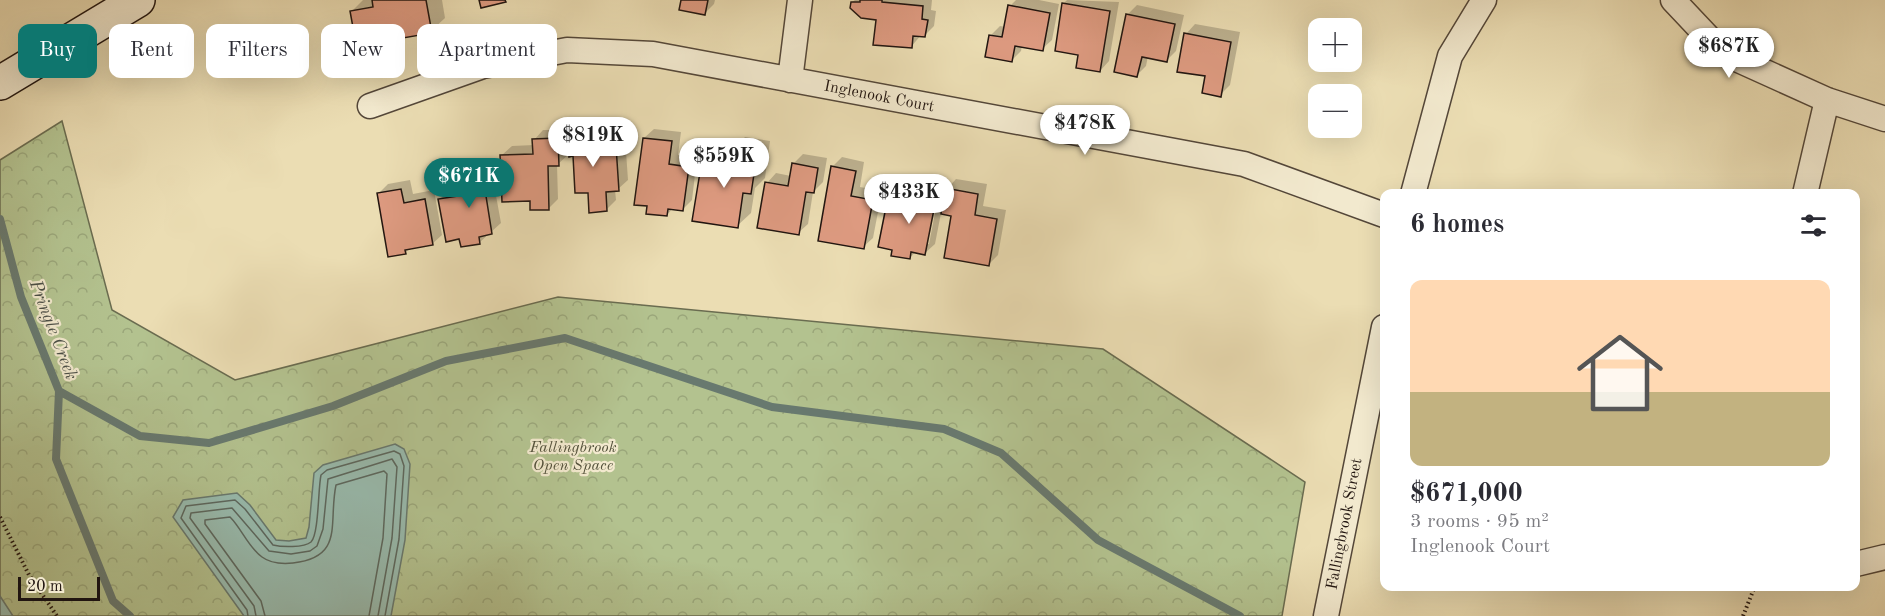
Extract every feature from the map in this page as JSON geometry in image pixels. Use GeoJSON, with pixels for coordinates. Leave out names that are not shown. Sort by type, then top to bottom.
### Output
{"type":"FeatureCollection","features":[{"type":"Feature","properties":{"kind":"main road"},"geometry":{"type":"LineString","coordinates":[[0,82],[138,0]]}},
{"type":"Feature","properties":{"kind":"street"},"geometry":{"type":"LineString","coordinates":[[790,80],[800,0]]}},
{"type":"Feature","properties":{"kind":"street"},"geometry":{"type":"LineString","coordinates":[[1414,189],[1450,56],[1484,0]]}},
{"type":"Feature","properties":{"kind":"street"},"geometry":{"type":"LineString","coordinates":[[1673,0],[1723,53],[1827,100],[1885,120]]}},
{"type":"Feature","properties":{"kind":"street","name":"Inglenook Court"},"geometry":{"type":"LineString","coordinates":[[370,106],[483,66],[567,50],[653,54],[1244,164],[1380,214]]}},
{"type":"Feature","properties":{"kind":"street"},"geometry":{"type":"LineString","coordinates":[[1806,189],[1827,100]]}},
{"type":"Feature","properties":{"kind":"street","name":"Fallingbrook Street"},"geometry":{"type":"LineString","coordinates":[[1326,616],[1380,347]]}},
{"type":"Feature","properties":{"kind":"street"},"geometry":{"type":"LineString","coordinates":[[1860,563],[1885,557]]}},
{"type":"Feature","properties":{"kind":"path"},"geometry":{"type":"LineString","coordinates":[[0,517],[29,575],[57,616]]}},
{"type":"Feature","properties":{"kind":"path"},"geometry":{"type":"LineString","coordinates":[[1743,616],[1753,591]]}},
{"type":"Feature","properties":{"kind":"green space","name":"Fallingbrook Open Space"},"geometry":{"type":"Polygon","coordinates":[[[62,121],[112,310],[235,380],[558,297],[1103,349],[1305,482],[1282,616],[0,616],[0,160],[62,121]]]}},
{"type":"Feature","properties":{"kind":"water"},"geometry":{"type":"Polygon","coordinates":[[[395,444],[404,449],[410,464],[405,540],[391,616],[244,616],[173,517],[183,500],[237,493],[250,505],[276,540],[289,541],[306,538],[314,473],[323,465],[395,444]]]}},
{"type":"Feature","properties":{"kind":"water"},"geometry":{"type":"Polygon","coordinates":[[[0,596],[13,616],[0,616],[0,596]]]}},
{"type":"Feature","properties":{"kind":"building"},"geometry":{"type":"Polygon","coordinates":[[[372,0],[426,0],[430,24],[417,24],[417,36],[405,38],[405,24],[352,24],[350,11],[373,7],[372,0]]]}},
{"type":"Feature","properties":{"kind":"building"},"geometry":{"type":"Polygon","coordinates":[[[479,0],[505,0],[506,2],[481,8],[479,0]]]}},
{"type":"Feature","properties":{"kind":"building"},"geometry":{"type":"Polygon","coordinates":[[[681,0],[708,0],[705,15],[679,10],[681,0]]]}},
{"type":"Feature","properties":{"kind":"building"},"geometry":{"type":"Polygon","coordinates":[[[860,0],[882,0],[882,2],[923,6],[922,19],[928,20],[925,37],[913,36],[912,48],[873,45],[876,20],[861,18],[850,8],[851,2],[860,2],[860,0]]]}},
{"type":"Feature","properties":{"kind":"building"},"geometry":{"type":"Polygon","coordinates":[[[1062,3],[1110,11],[1100,72],[1076,68],[1078,55],[1055,51],[1062,3]]]}},
{"type":"Feature","properties":{"kind":"building"},"geometry":{"type":"Polygon","coordinates":[[[1008,5],[1050,13],[1043,51],[1015,46],[1012,62],[985,57],[989,35],[1002,37],[1008,5]]]}},
{"type":"Feature","properties":{"kind":"building"},"geometry":{"type":"Polygon","coordinates":[[[1126,14],[1175,24],[1167,62],[1142,57],[1137,77],[1114,72],[1126,14]]]}},
{"type":"Feature","properties":{"kind":"building"},"geometry":{"type":"Polygon","coordinates":[[[1184,33],[1231,42],[1221,97],[1202,93],[1205,76],[1177,72],[1184,33]]]}},
{"type":"Feature","properties":{"kind":"building"},"geometry":{"type":"Polygon","coordinates":[[[594,128],[595,147],[616,146],[619,191],[606,192],[607,211],[589,213],[588,193],[575,193],[573,156],[569,157],[567,130],[594,128]]]}},
{"type":"Feature","properties":{"kind":"building"},"geometry":{"type":"Polygon","coordinates":[[[558,138],[559,166],[548,166],[549,210],[530,210],[530,201],[502,202],[500,155],[533,154],[532,139],[558,138]]]}},
{"type":"Feature","properties":{"kind":"building"},"geometry":{"type":"Polygon","coordinates":[[[643,138],[672,141],[669,164],[689,167],[683,211],[668,209],[667,216],[646,214],[647,206],[634,205],[643,138]]]}},
{"type":"Feature","properties":{"kind":"building"},"geometry":{"type":"Polygon","coordinates":[[[730,150],[757,154],[751,194],[743,193],[738,228],[692,221],[702,160],[727,164],[730,150]]]}},
{"type":"Feature","properties":{"kind":"building"},"geometry":{"type":"Polygon","coordinates":[[[792,163],[818,168],[814,193],[806,192],[799,235],[757,228],[765,182],[788,186],[792,163]]]}},
{"type":"Feature","properties":{"kind":"building"},"geometry":{"type":"Polygon","coordinates":[[[831,166],[856,171],[851,196],[873,200],[864,249],[818,241],[831,166]]]}},
{"type":"Feature","properties":{"kind":"building"},"geometry":{"type":"Polygon","coordinates":[[[489,167],[494,194],[486,196],[492,234],[479,237],[480,244],[461,247],[459,239],[446,242],[438,199],[464,195],[461,173],[489,167]]]}},
{"type":"Feature","properties":{"kind":"building"},"geometry":{"type":"Polygon","coordinates":[[[917,185],[938,189],[925,255],[911,252],[910,259],[891,256],[892,250],[878,247],[887,202],[912,207],[917,185]]]}},
{"type":"Feature","properties":{"kind":"building"},"geometry":{"type":"Polygon","coordinates":[[[945,188],[978,194],[975,215],[997,219],[989,266],[944,258],[951,216],[941,214],[945,188]]]}},
{"type":"Feature","properties":{"kind":"building"},"geometry":{"type":"Polygon","coordinates":[[[401,189],[404,203],[425,199],[433,245],[405,250],[406,254],[388,257],[377,193],[401,189]]]}},
{"type":"Feature","properties":{"kind":"waterway","name":"Pringle Creek"},"geometry":{"type":"LineString","coordinates":[[0,219],[21,297],[59,391],[56,459],[113,601],[130,616]]}},
{"type":"Feature","properties":{"kind":"waterway"},"geometry":{"type":"LineString","coordinates":[[59,391],[140,436],[209,443],[333,406],[446,361],[565,338],[772,407],[944,429],[1001,453],[1098,540],[1240,616]]}}]}
